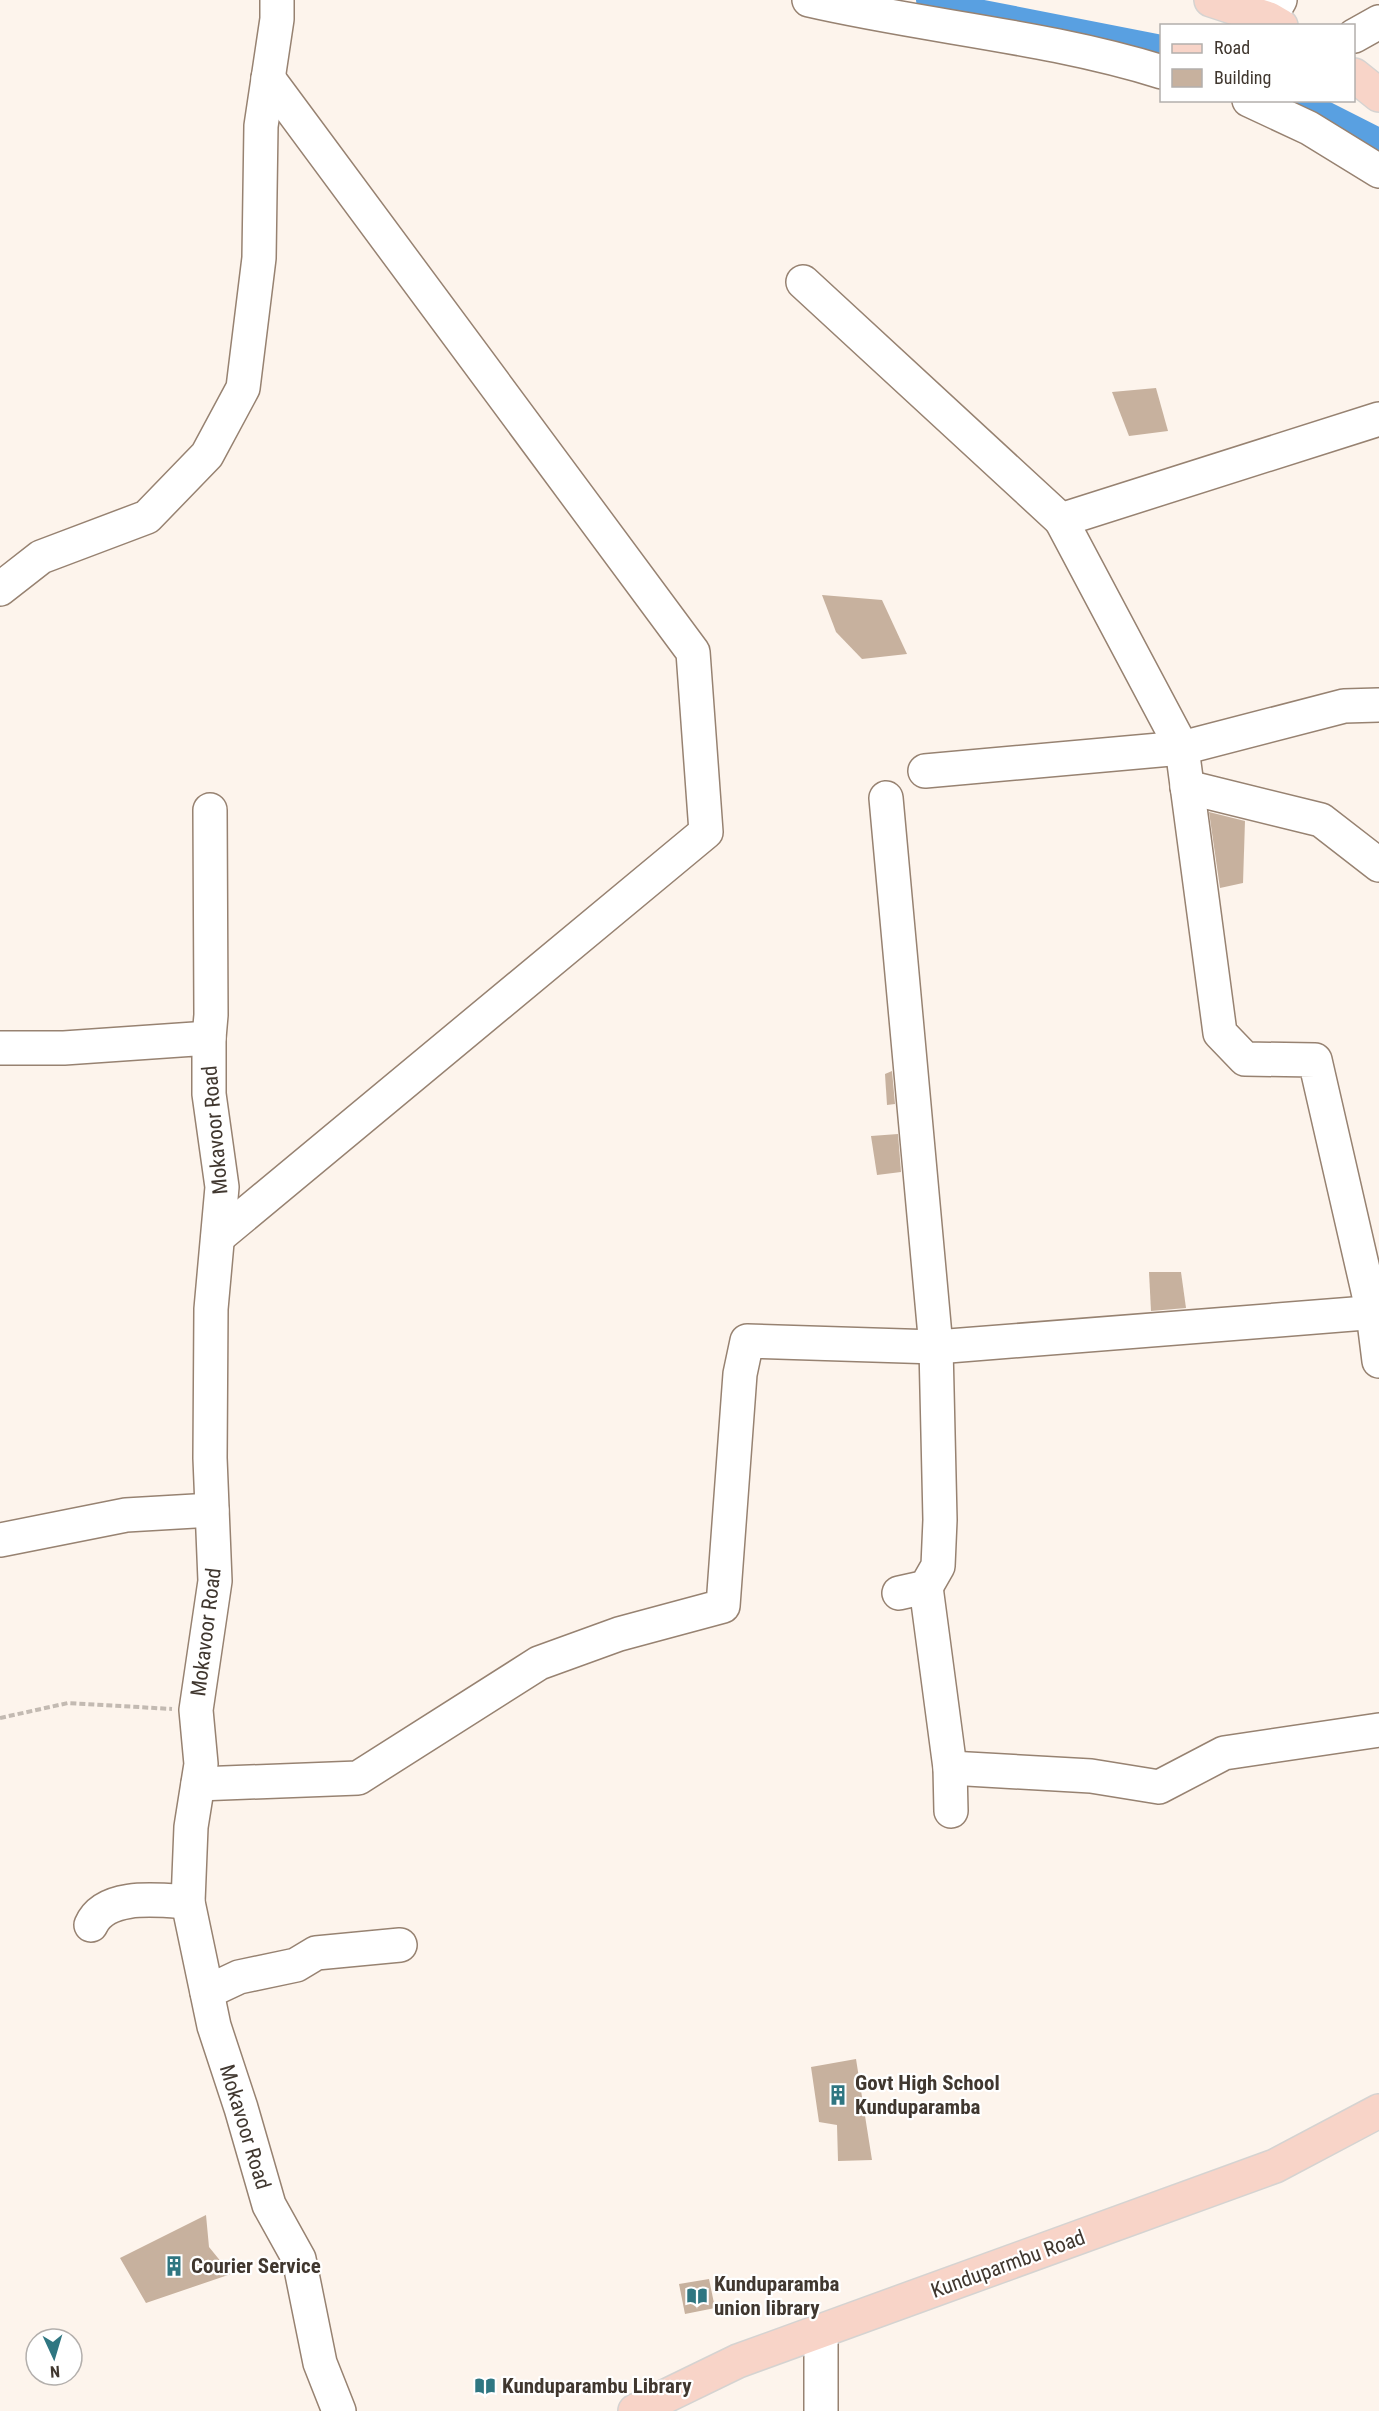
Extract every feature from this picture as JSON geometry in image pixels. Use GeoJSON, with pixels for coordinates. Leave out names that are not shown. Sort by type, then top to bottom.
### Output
{"type":"FeatureCollection","features":[{"type":"Feature","properties":{"kind":"main road"},"geometry":{"type":"LineString","coordinates":[[1211,0],[1277,15]]}},
{"type":"Feature","properties":{"kind":"main road"},"geometry":{"type":"LineString","coordinates":[[1355,77],[1379,95]]}},
{"type":"Feature","properties":{"kind":"main road","name":"Kunduparmbu Road"},"geometry":{"type":"LineString","coordinates":[[637,2410],[738,2361],[821,2333],[1275,2166],[1379,2111]]}},
{"type":"Feature","properties":{"kind":"street"},"geometry":{"type":"LineString","coordinates":[[0,589],[40,557],[147,517],[207,455],[243,388],[259,258],[261,126],[278,19],[277,0]]}},
{"type":"Feature","properties":{"kind":"street"},"geometry":{"type":"LineString","coordinates":[[809,0],[886,17],[1072,48],[1160,72]]}},
{"type":"Feature","properties":{"kind":"street"},"geometry":{"type":"LineString","coordinates":[[1355,35],[1379,22]]}},
{"type":"Feature","properties":{"kind":"street"},"geometry":{"type":"LineString","coordinates":[[218,1237],[706,832],[693,652],[268,78]]}},
{"type":"Feature","properties":{"kind":"street"},"geometry":{"type":"LineString","coordinates":[[1253,102],[1309,128],[1379,171]]}},
{"type":"Feature","properties":{"kind":"street"},"geometry":{"type":"LineString","coordinates":[[803,282],[1061,520],[1182,748],[1220,1033],[1245,1059],[1315,1060],[1376,1312],[1379,1361]]}},
{"type":"Feature","properties":{"kind":"street"},"geometry":{"type":"LineString","coordinates":[[1061,520],[1379,419]]}},
{"type":"Feature","properties":{"kind":"street"},"geometry":{"type":"LineString","coordinates":[[925,771],[1182,748],[1344,706],[1379,705]]}},
{"type":"Feature","properties":{"kind":"street"},"geometry":{"type":"LineString","coordinates":[[1187,787],[1321,820],[1379,865]]}},
{"type":"Feature","properties":{"kind":"street"},"geometry":{"type":"LineString","coordinates":[[886,798],[936,1347],[940,1520],[938,1566],[913,1590],[950,1768],[951,1811]]}},
{"type":"Feature","properties":{"kind":"street"},"geometry":{"type":"LineString","coordinates":[[209,1038],[212,1015],[210,810]]}},
{"type":"Feature","properties":{"kind":"street","name":"Mokavoor Road"},"geometry":{"type":"LineString","coordinates":[[0,1048],[64,1048],[209,1038],[209,1094],[222,1187],[211,1309],[210,1458],[215,1581],[196,1710],[201,1764],[191,1827],[188,1902],[214,2026],[242,2108],[268,2205],[299,2259],[320,2363],[339,2411]]}},
{"type":"Feature","properties":{"kind":"street"},"geometry":{"type":"LineString","coordinates":[[198,1784],[358,1778],[539,1663],[619,1634],[723,1606],[740,1374],[747,1341],[936,1347],[1376,1312]]}},
{"type":"Feature","properties":{"kind":"street"},"geometry":{"type":"LineString","coordinates":[[0,1540],[126,1515],[212,1510]]}},
{"type":"Feature","properties":{"kind":"street"},"geometry":{"type":"LineString","coordinates":[[950,1768],[1091,1776],[1159,1787],[1224,1753],[1379,1730]]}},
{"type":"Feature","properties":{"kind":"street"},"geometry":{"type":"LineString","coordinates":[[91,1925],[103,1909],[128,1902],[188,1902]]}},
{"type":"Feature","properties":{"kind":"street"},"geometry":{"type":"LineString","coordinates":[[207,1992],[239,1977],[296,1965],[316,1953],[400,1946]]}},
{"type":"Feature","properties":{"kind":"street"},"geometry":{"type":"LineString","coordinates":[[821,2333],[821,2411]]}},
{"type":"Feature","properties":{"kind":"path"},"geometry":{"type":"LineString","coordinates":[[0,1718],[68,1703],[196,1710]]}},
{"type":"Feature","properties":{"kind":"building"},"geometry":{"type":"Polygon","coordinates":[[[1156,388],[1168,431],[1129,436],[1112,392],[1156,388]]]}},
{"type":"Feature","properties":{"kind":"building"},"geometry":{"type":"Polygon","coordinates":[[[822,595],[882,600],[907,654],[862,659],[836,632],[822,595]]]}},
{"type":"Feature","properties":{"kind":"building"},"geometry":{"type":"Polygon","coordinates":[[[1209,812],[1245,821],[1243,883],[1220,888],[1209,812]]]}},
{"type":"Feature","properties":{"kind":"building"},"geometry":{"type":"Polygon","coordinates":[[[892,1071],[895,1104],[887,1105],[885,1074],[892,1071]]]}},
{"type":"Feature","properties":{"kind":"building"},"geometry":{"type":"Polygon","coordinates":[[[898,1134],[901,1172],[877,1175],[871,1136],[898,1134]]]}},
{"type":"Feature","properties":{"kind":"building"},"geometry":{"type":"Polygon","coordinates":[[[1149,1272],[1181,1272],[1186,1308],[1151,1311],[1149,1272]]]}},
{"type":"Feature","properties":{"kind":"building","name":"Govt High School Kunduparamba"},"geometry":{"type":"Polygon","coordinates":[[[856,2059],[872,2160],[838,2161],[837,2125],[819,2122],[811,2067],[856,2059]]]}},
{"type":"Feature","properties":{"kind":"building","name":"Courier Service"},"geometry":{"type":"Polygon","coordinates":[[[206,2215],[209,2247],[231,2274],[146,2303],[120,2258],[206,2215]]]}},
{"type":"Feature","properties":{"kind":"building","name":"Kunduparamba union library"},"geometry":{"type":"Polygon","coordinates":[[[709,2279],[715,2308],[685,2314],[679,2284],[709,2279]]]}},
{"type":"Feature","properties":{"kind":"waterway"},"geometry":{"type":"LineString","coordinates":[[927,0],[1160,46]]}},
{"type":"Feature","properties":{"kind":"waterway"},"geometry":{"type":"LineString","coordinates":[[1306,102],[1379,139]]}},
{"type":"Feature","properties":{"kind":"place","name":"Govt High School Kunduparamba"},"geometry":{"type":"Point","coordinates":[838,2095]}},
{"type":"Feature","properties":{"kind":"place","name":"Courier Service"},"geometry":{"type":"Point","coordinates":[174,2266]}},
{"type":"Feature","properties":{"kind":"place","name":"Kunduparamba union library"},"geometry":{"type":"Point","coordinates":[697,2296]}},
{"type":"Feature","properties":{"kind":"place","name":"Kunduparambu Library"},"geometry":{"type":"Point","coordinates":[485,2386]}}]}
